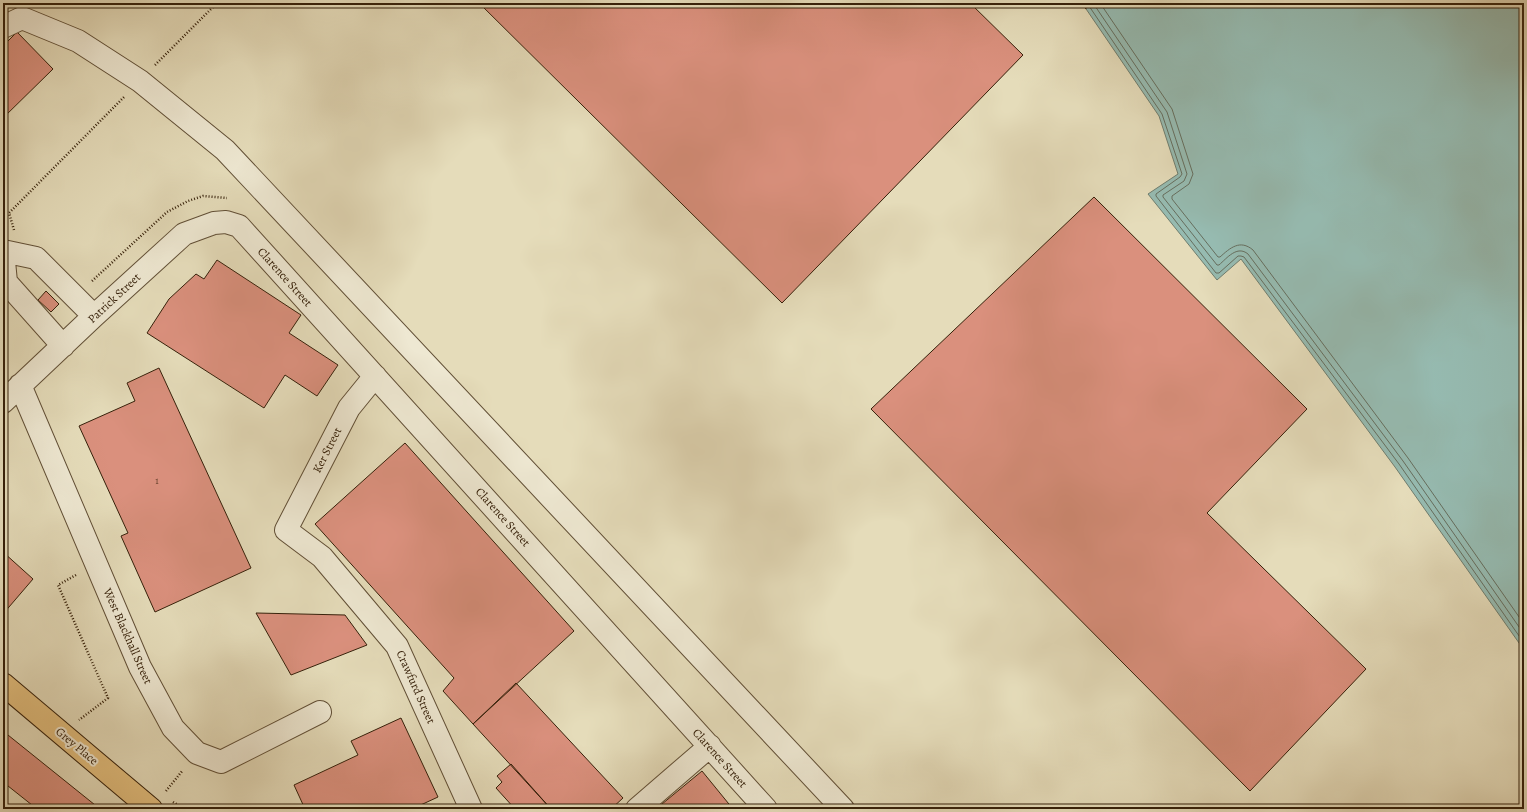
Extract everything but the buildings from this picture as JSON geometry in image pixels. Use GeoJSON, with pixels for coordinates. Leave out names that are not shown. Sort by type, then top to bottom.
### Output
{"type":"FeatureCollection","features":[{"type":"Feature","properties":{"kind":"main road","name":"Grey Place"},"geometry":{"type":"LineString","coordinates":[[3,684],[151,809]]}},
{"type":"Feature","properties":{"kind":"street"},"geometry":{"type":"LineString","coordinates":[[3,27],[22,18],[78,41],[140,81],[225,150],[843,809]]}},
{"type":"Feature","properties":{"kind":"street","name":"Patrick Street"},"geometry":{"type":"LineString","coordinates":[[3,402],[184,234],[214,223],[226,222],[239,226]]}},
{"type":"Feature","properties":{"kind":"street","name":"Clarence Street"},"geometry":{"type":"LineString","coordinates":[[239,226],[766,809]]}},
{"type":"Feature","properties":{"kind":"street"},"geometry":{"type":"LineString","coordinates":[[63,346],[6,282],[9,252],[36,258],[94,316]]}},
{"type":"Feature","properties":{"kind":"street","name":"Ker Street"},"geometry":{"type":"LineString","coordinates":[[286,530],[349,408],[375,376]]}},
{"type":"Feature","properties":{"kind":"street","name":"West Blackhall Street"},"geometry":{"type":"LineString","coordinates":[[20,385],[140,667],[173,728],[197,753],[221,762],[320,712]]}},
{"type":"Feature","properties":{"kind":"street","name":"Crawfurd Street"},"geometry":{"type":"LineString","coordinates":[[286,530],[322,557],[398,646],[471,809]]}},
{"type":"Feature","properties":{"kind":"street"},"geometry":{"type":"LineString","coordinates":[[637,809],[710,746]]}},
{"type":"Feature","properties":{"kind":"path"},"geometry":{"type":"LineString","coordinates":[[9,252],[9,213],[217,3]]}},
{"type":"Feature","properties":{"kind":"path"},"geometry":{"type":"LineString","coordinates":[[1082,3],[1087,9]]}},
{"type":"Feature","properties":{"kind":"path"},"geometry":{"type":"LineString","coordinates":[[74,723],[108,698],[58,584],[96,564]]}},
{"type":"Feature","properties":{"kind":"path"},"geometry":{"type":"LineString","coordinates":[[151,809],[197,753]]}},
{"type":"Feature","properties":{"kind":"water"},"geometry":{"type":"Polygon","coordinates":[[[1082,3],[1524,3],[1524,650],[1395,467],[1241,259],[1217,280],[1148,194],[1178,174],[1159,116],[1082,3]]]}}]}
